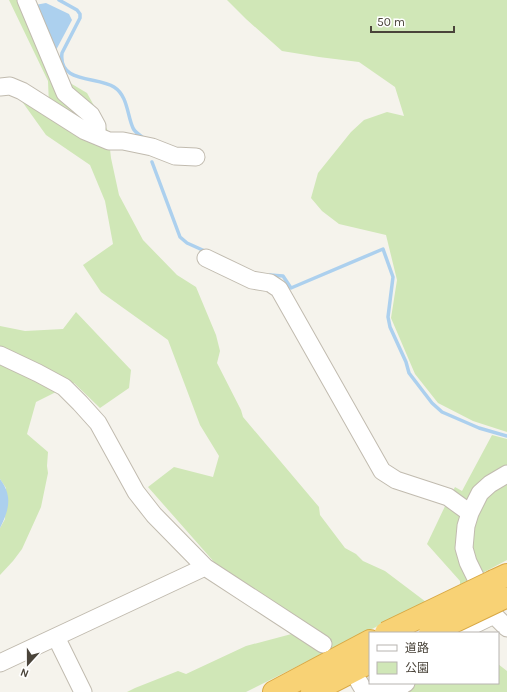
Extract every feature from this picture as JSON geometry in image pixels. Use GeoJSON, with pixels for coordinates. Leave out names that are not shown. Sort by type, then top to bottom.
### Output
{"type":"FeatureCollection","features":[{"type":"Feature","properties":{"kind":"highway"},"geometry":{"type":"LineString","coordinates":[[389,632],[501,593]]}},
{"type":"Feature","properties":{"kind":"highway"},"geometry":{"type":"LineString","coordinates":[[432,632],[501,593]]}},
{"type":"Feature","properties":{"kind":"highway"},"geometry":{"type":"LineString","coordinates":[[274,692],[369,642]]}},
{"type":"Feature","properties":{"kind":"highway"},"geometry":{"type":"LineString","coordinates":[[312,692],[369,663]]}},
{"type":"Feature","properties":{"kind":"street"},"geometry":{"type":"LineString","coordinates":[[26,0],[65,92],[91,115],[98,126],[97,136]]}},
{"type":"Feature","properties":{"kind":"street"},"geometry":{"type":"LineString","coordinates":[[0,87],[10,86],[22,90],[85,131],[97,136],[109,140],[124,141],[152,147],[175,156],[196,158]]}},
{"type":"Feature","properties":{"kind":"street"},"geometry":{"type":"LineString","coordinates":[[206,258],[252,280],[270,283],[279,289],[382,471],[396,480],[448,497],[470,513]]}},
{"type":"Feature","properties":{"kind":"street"},"geometry":{"type":"LineString","coordinates":[[0,355],[64,387],[80,403],[98,423],[136,492],[154,515],[205,568],[323,644]]}},
{"type":"Feature","properties":{"kind":"street"},"geometry":{"type":"LineString","coordinates":[[507,474],[490,484],[480,493],[470,513],[466,526],[464,548],[468,562],[501,593],[507,628]]}},
{"type":"Feature","properties":{"kind":"street"},"geometry":{"type":"LineString","coordinates":[[0,663],[205,568]]}},
{"type":"Feature","properties":{"kind":"street"},"geometry":{"type":"LineString","coordinates":[[458,632],[501,593]]}},
{"type":"Feature","properties":{"kind":"street"},"geometry":{"type":"LineString","coordinates":[[56,637],[83,692]]}},
{"type":"Feature","properties":{"kind":"street"},"geometry":{"type":"LineString","coordinates":[[373,692],[379,689],[400,687],[404,684]]}},
{"type":"Feature","properties":{"kind":"green space"},"geometry":{"type":"Polygon","coordinates":[[[9,0],[27,0],[65,80],[87,93],[108,131],[111,158],[119,195],[143,240],[177,275],[196,287],[216,335],[220,351],[217,363],[241,410],[243,417],[319,507],[320,515],[345,548],[356,554],[363,561],[385,571],[426,602],[246,692],[127,692],[178,671],[186,674],[246,646],[314,628],[215,563],[148,487],[174,467],[213,477],[219,456],[200,425],[168,340],[101,292],[83,265],[113,244],[105,201],[90,165],[46,135],[21,100],[49,105],[48,81],[9,0]]]}},
{"type":"Feature","properties":{"kind":"green space"},"geometry":{"type":"Polygon","coordinates":[[[227,0],[507,0],[507,432],[473,421],[438,403],[415,374],[391,318],[397,280],[386,235],[339,224],[322,211],[311,198],[318,173],[351,132],[364,120],[387,112],[404,116],[395,87],[359,62],[282,51],[227,0]]]}},
{"type":"Feature","properties":{"kind":"green space"},"geometry":{"type":"Polygon","coordinates":[[[76,312],[131,370],[129,388],[100,408],[74,383],[36,402],[27,434],[48,452],[48,473],[41,507],[22,549],[0,575],[0,528],[5,519],[6,488],[0,479],[0,326],[25,331],[63,329],[76,312]]]}},
{"type":"Feature","properties":{"kind":"green space"},"geometry":{"type":"Polygon","coordinates":[[[492,435],[507,439],[507,560],[460,585],[460,581],[427,544],[455,487],[462,491],[492,435]]]}},
{"type":"Feature","properties":{"kind":"green space"},"geometry":{"type":"Polygon","coordinates":[[[499,665],[507,671],[507,692],[386,692],[399,684],[499,684],[499,665]]]}},
{"type":"Feature","properties":{"kind":"water"},"geometry":{"type":"Polygon","coordinates":[[[46,3],[69,14],[72,20],[55,52],[35,5],[46,3]]]}},
{"type":"Feature","properties":{"kind":"water"},"geometry":{"type":"Polygon","coordinates":[[[0,479],[7,491],[8,503],[6,515],[0,528],[0,479]]]}},
{"type":"Feature","properties":{"kind":"waterway"},"geometry":{"type":"LineString","coordinates":[[59,0],[77,10],[80,14],[80,18],[62,53],[62,63],[66,70],[80,78],[107,84],[119,91],[125,100],[133,128],[144,139]]}},
{"type":"Feature","properties":{"kind":"waterway"},"geometry":{"type":"LineString","coordinates":[[152,162],[180,237],[187,243],[207,252]]}},
{"type":"Feature","properties":{"kind":"waterway"},"geometry":{"type":"LineString","coordinates":[[270,275],[283,276],[291,288],[383,249],[393,277],[388,317],[390,327],[406,362],[409,373],[432,403],[442,412],[479,428],[507,436]]}}]}
